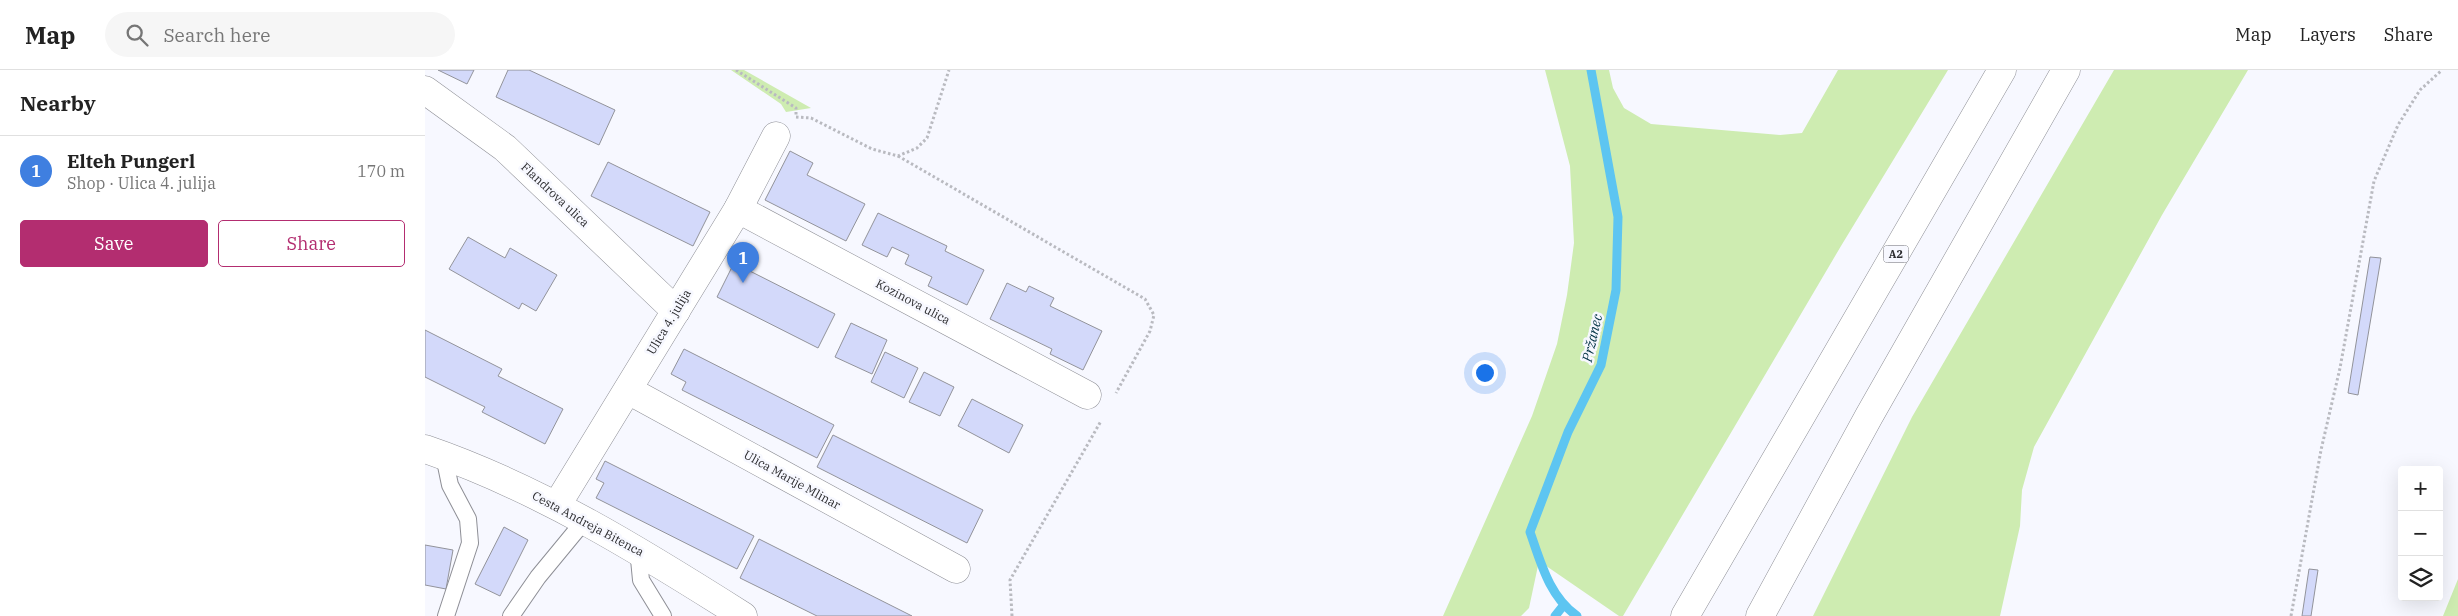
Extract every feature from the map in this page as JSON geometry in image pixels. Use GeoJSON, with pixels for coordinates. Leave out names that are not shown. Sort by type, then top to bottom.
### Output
{"type":"FeatureCollection","features":[{"type":"Feature","properties":{"kind":"main road","name":"A2"},"geometry":{"type":"LineString","coordinates":[[1685,616],[2002,70]]}},
{"type":"Feature","properties":{"kind":"main road"},"geometry":{"type":"LineString","coordinates":[[1760,616],[1879,398],[2066,70]]}},
{"type":"Feature","properties":{"kind":"main road","name":"Flandrova ulica"},"geometry":{"type":"LineString","coordinates":[[425,90],[505,148],[676,311]]}},
{"type":"Feature","properties":{"kind":"main road","name":"Ulica 4. julija"},"geometry":{"type":"LineString","coordinates":[[557,505],[629,390],[738,208],[777,136]]}},
{"type":"Feature","properties":{"kind":"main road","name":"Kozinova ulica"},"geometry":{"type":"LineString","coordinates":[[738,208],[1087,395]]}},
{"type":"Feature","properties":{"kind":"main road","name":"Ulica Marije Mlinar"},"geometry":{"type":"LineString","coordinates":[[629,390],[956,569]]}},
{"type":"Feature","properties":{"kind":"main road","name":"Cesta Andreja Bitenca"},"geometry":{"type":"LineString","coordinates":[[435,452],[557,505],[638,549],[743,616]]}},
{"type":"Feature","properties":{"kind":"lane"},"geometry":{"type":"LineString","coordinates":[[435,452],[468,519],[470,543],[446,616]]}},
{"type":"Feature","properties":{"kind":"lane"},"geometry":{"type":"LineString","coordinates":[[511,616],[538,577],[585,520]]}},
{"type":"Feature","properties":{"kind":"lane"},"geometry":{"type":"LineString","coordinates":[[638,549],[641,580],[663,616]]}},
{"type":"Feature","properties":{"kind":"path"},"geometry":{"type":"LineString","coordinates":[[736,70],[796,108],[796,117],[777,136]]}},
{"type":"Feature","properties":{"kind":"path"},"geometry":{"type":"LineString","coordinates":[[796,117],[811,118],[872,149],[898,156],[917,148],[927,138],[949,70]]}},
{"type":"Feature","properties":{"kind":"path"},"geometry":{"type":"LineString","coordinates":[[2291,616],[2321,450],[2340,368],[2374,181],[2399,124],[2420,90],[2442,70]]}},
{"type":"Feature","properties":{"kind":"green space"},"geometry":{"type":"Polygon","coordinates":[[[731,70],[744,70],[811,108],[786,112],[781,104],[731,70]]]}},
{"type":"Feature","properties":{"kind":"green space"},"geometry":{"type":"Polygon","coordinates":[[[1545,70],[1609,70],[1613,88],[1624,108],[1651,124],[1780,135],[1802,133],[1838,70],[1948,70],[1841,246],[1623,616],[1619,616],[1539,561],[1529,608],[1521,616],[1443,616],[1532,416],[1557,344],[1567,295],[1574,243],[1570,166],[1545,70]]]}},
{"type":"Feature","properties":{"kind":"green space"},"geometry":{"type":"Polygon","coordinates":[[[2114,70],[2248,70],[2162,215],[2034,447],[2022,490],[2020,526],[2000,616],[1813,616],[1912,417],[2114,70]]]}},
{"type":"Feature","properties":{"kind":"green space"},"geometry":{"type":"Polygon","coordinates":[[[2458,579],[2458,616],[2443,616],[2458,579]]]}},
{"type":"Feature","properties":{"kind":"building"},"geometry":{"type":"Polygon","coordinates":[[[438,70],[474,70],[467,84],[438,70]]]}},
{"type":"Feature","properties":{"kind":"building"},"geometry":{"type":"Polygon","coordinates":[[[508,70],[529,70],[615,110],[599,145],[496,97],[508,70]]]}},
{"type":"Feature","properties":{"kind":"building"},"geometry":{"type":"Polygon","coordinates":[[[790,151],[813,163],[807,175],[865,204],[846,241],[765,200],[790,151]]]}},
{"type":"Feature","properties":{"kind":"building"},"geometry":{"type":"Polygon","coordinates":[[[608,162],[710,212],[693,246],[591,196],[608,162]]]}},
{"type":"Feature","properties":{"kind":"building"},"geometry":{"type":"Polygon","coordinates":[[[878,213],[947,246],[945,251],[984,270],[967,305],[928,286],[932,277],[905,264],[909,255],[892,247],[887,257],[862,245],[878,213]]]}},
{"type":"Feature","properties":{"kind":"building"},"geometry":{"type":"Polygon","coordinates":[[[468,237],[505,258],[510,248],[557,275],[536,311],[522,303],[519,309],[449,269],[468,237]]]}},
{"type":"Feature","properties":{"kind":"building"},"geometry":{"type":"Polygon","coordinates":[[[2370,257],[2381,258],[2358,395],[2348,393],[2370,257]]]}},
{"type":"Feature","properties":{"kind":"building"},"geometry":{"type":"Polygon","coordinates":[[[734,263],[835,314],[818,348],[717,297],[734,263]]]}},
{"type":"Feature","properties":{"kind":"building"},"geometry":{"type":"Polygon","coordinates":[[[1007,283],[1026,292],[1029,286],[1054,298],[1050,306],[1102,331],[1083,370],[1050,354],[1052,349],[990,319],[1007,283]]]}},
{"type":"Feature","properties":{"kind":"building"},"geometry":{"type":"Polygon","coordinates":[[[851,323],[887,340],[872,374],[835,357],[851,323]]]}},
{"type":"Feature","properties":{"kind":"building"},"geometry":{"type":"Polygon","coordinates":[[[425,330],[502,369],[498,376],[563,409],[545,444],[482,412],[485,407],[425,377],[425,330]]]}},
{"type":"Feature","properties":{"kind":"building"},"geometry":{"type":"Polygon","coordinates":[[[684,349],[834,425],[817,458],[682,390],[686,382],[671,374],[684,349]]]}},
{"type":"Feature","properties":{"kind":"building"},"geometry":{"type":"Polygon","coordinates":[[[885,352],[918,368],[904,398],[871,382],[885,352]]]}},
{"type":"Feature","properties":{"kind":"building"},"geometry":{"type":"Polygon","coordinates":[[[924,372],[954,387],[940,416],[909,402],[924,372]]]}},
{"type":"Feature","properties":{"kind":"building"},"geometry":{"type":"Polygon","coordinates":[[[972,399],[1023,425],[1009,453],[958,426],[972,399]]]}},
{"type":"Feature","properties":{"kind":"building"},"geometry":{"type":"Polygon","coordinates":[[[833,435],[983,510],[967,543],[817,467],[833,435]]]}},
{"type":"Feature","properties":{"kind":"building"},"geometry":{"type":"Polygon","coordinates":[[[605,461],[754,536],[737,569],[596,498],[604,483],[596,479],[605,461]]]}},
{"type":"Feature","properties":{"kind":"building"},"geometry":{"type":"Polygon","coordinates":[[[504,527],[528,540],[500,596],[475,584],[504,527]]]}},
{"type":"Feature","properties":{"kind":"building"},"geometry":{"type":"Polygon","coordinates":[[[759,539],[912,616],[817,616],[740,578],[759,539]]]}},
{"type":"Feature","properties":{"kind":"building"},"geometry":{"type":"Polygon","coordinates":[[[425,545],[453,550],[446,589],[425,585],[425,545]]]}},
{"type":"Feature","properties":{"kind":"building"},"geometry":{"type":"Polygon","coordinates":[[[2309,569],[2318,570],[2311,616],[2302,616],[2309,569]]]}},
{"type":"Feature","properties":{"kind":"waterway","name":"Pržanec"},"geometry":{"type":"LineString","coordinates":[[1577,616],[1567,608],[1553,589],[1542,567],[1530,532],[1568,432],[1601,365],[1616,290],[1618,217],[1591,70]]}},
{"type":"Feature","properties":{"kind":"waterway"},"geometry":{"type":"LineString","coordinates":[[1555,616],[1563,606]]}},
{"type":"Feature","properties":{"kind":"place","name":"Elteh Pungerl"},"geometry":{"type":"Point","coordinates":[743,283]}}]}
